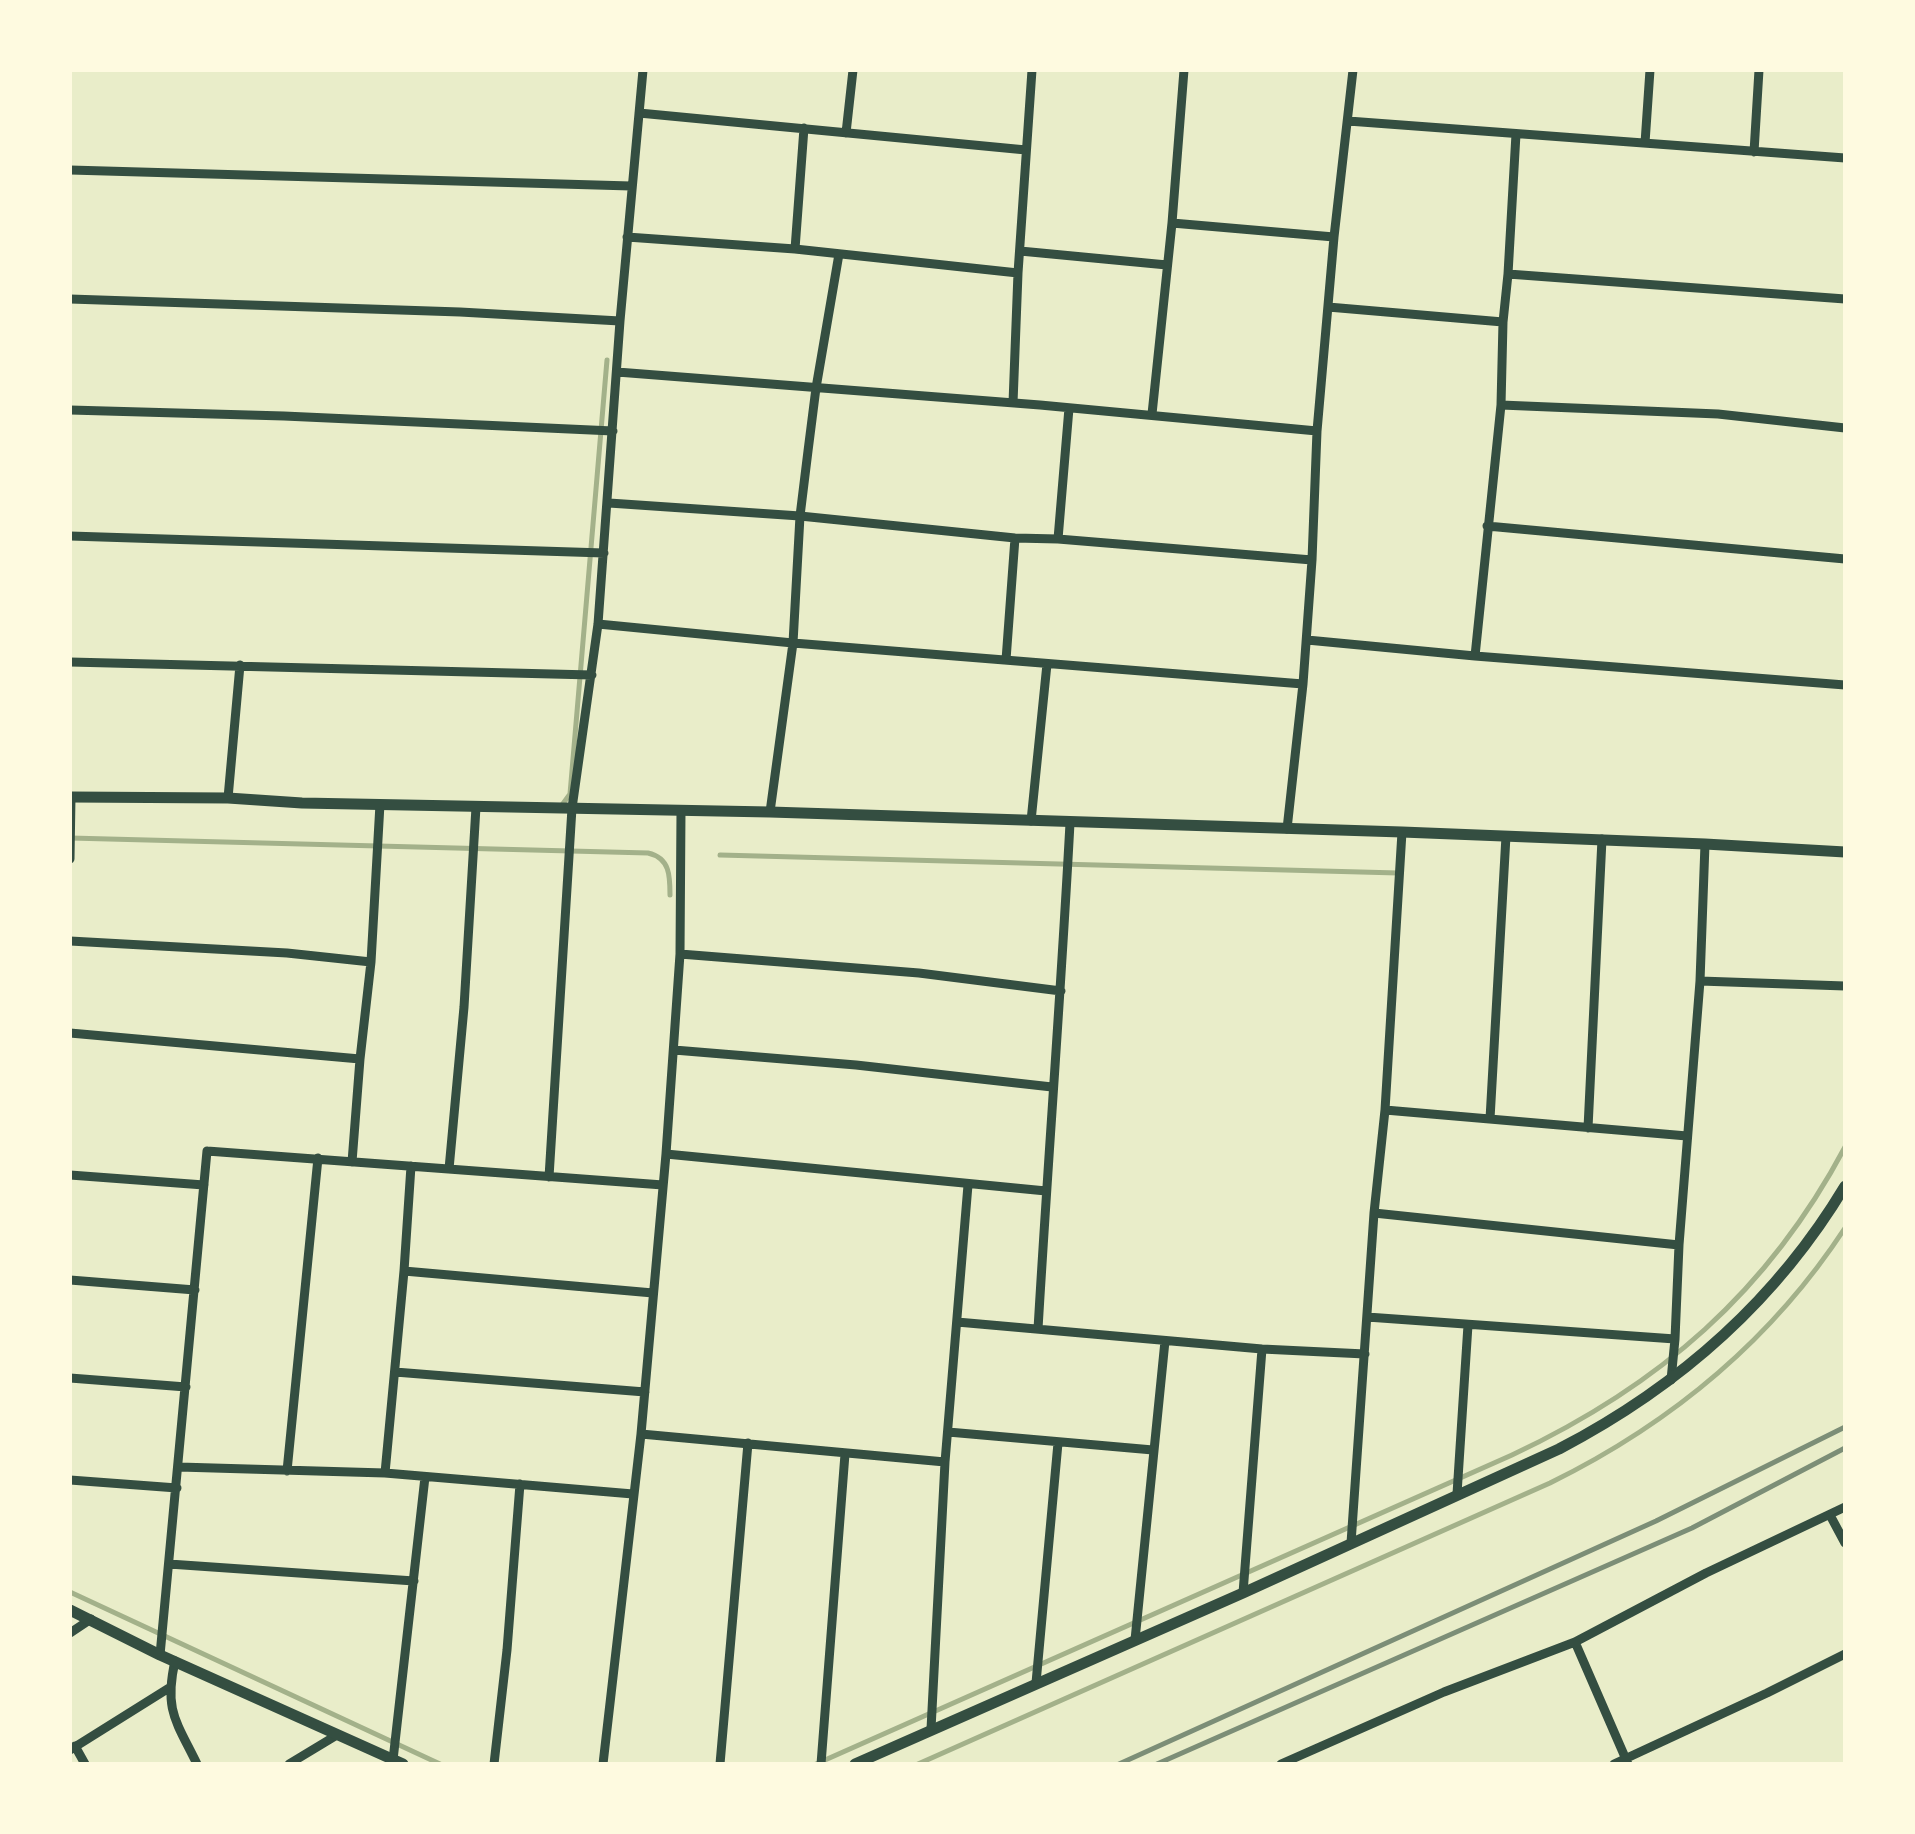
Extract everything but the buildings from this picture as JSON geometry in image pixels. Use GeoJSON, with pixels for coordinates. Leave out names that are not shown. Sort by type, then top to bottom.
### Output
{"type":"FeatureCollection","features":[{"type":"Feature","properties":{"kind":"street"},"geometry":{"type":"LineString","coordinates":[[548,1177],[572,808],[598,624],[643,70]]}},
{"type":"Feature","properties":{"kind":"street"},"geometry":{"type":"LineString","coordinates":[[846,132],[853,70]]}},
{"type":"Feature","properties":{"kind":"street"},"geometry":{"type":"LineString","coordinates":[[1012,403],[1032,70]]}},
{"type":"Feature","properties":{"kind":"street"},"geometry":{"type":"LineString","coordinates":[[1152,414],[1184,70]]}},
{"type":"Feature","properties":{"kind":"street"},"geometry":{"type":"LineString","coordinates":[[1286,829],[1307,640],[1317,432],[1334,237],[1354,70]]}},
{"type":"Feature","properties":{"kind":"street"},"geometry":{"type":"LineString","coordinates":[[1646,144],[1650,70]]}},
{"type":"Feature","properties":{"kind":"street"},"geometry":{"type":"LineString","coordinates":[[1754,152],[1759,70]]}},
{"type":"Feature","properties":{"kind":"street"},"geometry":{"type":"LineString","coordinates":[[639,113],[1026,150]]}},
{"type":"Feature","properties":{"kind":"street"},"geometry":{"type":"LineString","coordinates":[[1348,121],[1845,158]]}},
{"type":"Feature","properties":{"kind":"street"},"geometry":{"type":"LineString","coordinates":[[795,249],[804,128]]}},
{"type":"Feature","properties":{"kind":"street"},"geometry":{"type":"LineString","coordinates":[[1476,656],[1501,405],[1516,134]]}},
{"type":"Feature","properties":{"kind":"street"},"geometry":{"type":"LineString","coordinates":[[70,170],[632,186]]}},
{"type":"Feature","properties":{"kind":"street"},"geometry":{"type":"LineString","coordinates":[[1172,223],[1334,237]]}},
{"type":"Feature","properties":{"kind":"street"},"geometry":{"type":"LineString","coordinates":[[628,237],[795,249],[1018,273]]}},
{"type":"Feature","properties":{"kind":"street"},"geometry":{"type":"LineString","coordinates":[[1020,251],[1167,265]]}},
{"type":"Feature","properties":{"kind":"street"},"geometry":{"type":"LineString","coordinates":[[770,812],[793,642],[800,516],[816,388],[839,254]]}},
{"type":"Feature","properties":{"kind":"street"},"geometry":{"type":"LineString","coordinates":[[1508,274],[1845,299]]}},
{"type":"Feature","properties":{"kind":"street"},"geometry":{"type":"LineString","coordinates":[[70,299],[620,320]]}},
{"type":"Feature","properties":{"kind":"street"},"geometry":{"type":"LineString","coordinates":[[1328,306],[1503,322]]}},
{"type":"Feature","properties":{"kind":"street"},"geometry":{"type":"LineString","coordinates":[[617,372],[1152,414],[1317,432]]}},
{"type":"Feature","properties":{"kind":"street"},"geometry":{"type":"LineString","coordinates":[[1501,405],[1718,414],[1845,428]]}},
{"type":"Feature","properties":{"kind":"street"},"geometry":{"type":"LineString","coordinates":[[1058,539],[1069,408]]}},
{"type":"Feature","properties":{"kind":"street"},"geometry":{"type":"LineString","coordinates":[[70,410],[614,431]]}},
{"type":"Feature","properties":{"kind":"street"},"geometry":{"type":"LineString","coordinates":[[608,503],[1312,560]]}},
{"type":"Feature","properties":{"kind":"street"},"geometry":{"type":"LineString","coordinates":[[1487,526],[1845,559]]}},
{"type":"Feature","properties":{"kind":"street"},"geometry":{"type":"LineString","coordinates":[[70,536],[604,553]]}},
{"type":"Feature","properties":{"kind":"street"},"geometry":{"type":"LineString","coordinates":[[1006,660],[1015,538]]}},
{"type":"Feature","properties":{"kind":"street"},"geometry":{"type":"LineString","coordinates":[[598,624],[1303,684]]}},
{"type":"Feature","properties":{"kind":"street"},"geometry":{"type":"LineString","coordinates":[[1307,640],[1845,685]]}},
{"type":"Feature","properties":{"kind":"street"},"geometry":{"type":"LineString","coordinates":[[70,662],[592,676]]}},
{"type":"Feature","properties":{"kind":"street"},"geometry":{"type":"LineString","coordinates":[[1031,822],[1047,664]]}},
{"type":"Feature","properties":{"kind":"street"},"geometry":{"type":"LineString","coordinates":[[228,798],[240,665]]}},
{"type":"Feature","properties":{"kind":"street"},"geometry":{"type":"LineString","coordinates":[[70,858],[71,797],[770,812],[1602,839],[1845,852]]}},
{"type":"Feature","properties":{"kind":"street"},"geometry":{"type":"LineString","coordinates":[[352,1162],[372,962],[380,804]]}},
{"type":"Feature","properties":{"kind":"street"},"geometry":{"type":"LineString","coordinates":[[449,1169],[476,807]]}},
{"type":"Feature","properties":{"kind":"street"},"geometry":{"type":"LineString","coordinates":[[603,1764],[641,1434],[666,1154],[680,954],[681,811]]}},
{"type":"Feature","properties":{"kind":"street"},"geometry":{"type":"LineString","coordinates":[[1038,1329],[1070,823]]}},
{"type":"Feature","properties":{"kind":"street"},"geometry":{"type":"LineString","coordinates":[[1351,1543],[1402,832]]}},
{"type":"Feature","properties":{"kind":"street"},"geometry":{"type":"LineString","coordinates":[[1490,1119],[1506,836]]}},
{"type":"Feature","properties":{"kind":"street"},"geometry":{"type":"LineString","coordinates":[[1588,1128],[1602,839]]}},
{"type":"Feature","properties":{"kind":"street"},"geometry":{"type":"LineString","coordinates":[[1670,1380],[1700,981],[1704,844]]}},
{"type":"Feature","properties":{"kind":"street"},"geometry":{"type":"LineString","coordinates":[[70,941],[287,953],[372,962]]}},
{"type":"Feature","properties":{"kind":"street"},"geometry":{"type":"LineString","coordinates":[[680,954],[899,971],[1061,991]]}},
{"type":"Feature","properties":{"kind":"street"},"geometry":{"type":"LineString","coordinates":[[1700,981],[1845,986]]}},
{"type":"Feature","properties":{"kind":"street"},"geometry":{"type":"LineString","coordinates":[[70,1034],[360,1059]]}},
{"type":"Feature","properties":{"kind":"street"},"geometry":{"type":"LineString","coordinates":[[674,1050],[1052,1087]]}},
{"type":"Feature","properties":{"kind":"street"},"geometry":{"type":"LineString","coordinates":[[1384,1110],[1687,1136]]}},
{"type":"Feature","properties":{"kind":"street"},"geometry":{"type":"LineString","coordinates":[[207,1150],[663,1185]]}},
{"type":"Feature","properties":{"kind":"street"},"geometry":{"type":"LineString","coordinates":[[70,1176],[204,1185],[207,1150]]}},
{"type":"Feature","properties":{"kind":"street"},"geometry":{"type":"LineString","coordinates":[[160,1655],[207,1150]]}},
{"type":"Feature","properties":{"kind":"street"},"geometry":{"type":"LineString","coordinates":[[666,1154],[1046,1192]]}},
{"type":"Feature","properties":{"kind":"street"},"geometry":{"type":"LineString","coordinates":[[287,1471],[318,1158]]}},
{"type":"Feature","properties":{"kind":"street"},"geometry":{"type":"LineString","coordinates":[[386,1473],[412,1166]]}},
{"type":"Feature","properties":{"kind":"street"},"geometry":{"type":"LineString","coordinates":[[931,1728],[945,1462],[968,1185]]}},
{"type":"Feature","properties":{"kind":"street"},"geometry":{"type":"LineString","coordinates":[[854,1764],[1243,1593],[1589,1433],[1670,1380],[1731,1328],[1782,1277],[1845,1186]]}},
{"type":"Feature","properties":{"kind":"street"},"geometry":{"type":"LineString","coordinates":[[1374,1212],[1679,1245]]}},
{"type":"Feature","properties":{"kind":"street"},"geometry":{"type":"LineString","coordinates":[[404,1272],[653,1294]]}},
{"type":"Feature","properties":{"kind":"street"},"geometry":{"type":"LineString","coordinates":[[70,1280],[196,1290]]}},
{"type":"Feature","properties":{"kind":"street"},"geometry":{"type":"LineString","coordinates":[[1368,1316],[1675,1339]]}},
{"type":"Feature","properties":{"kind":"street"},"geometry":{"type":"LineString","coordinates":[[957,1322],[1262,1349],[1366,1354]]}},
{"type":"Feature","properties":{"kind":"street"},"geometry":{"type":"LineString","coordinates":[[1457,1494],[1468,1325]]}},
{"type":"Feature","properties":{"kind":"street"},"geometry":{"type":"LineString","coordinates":[[1135,1640],[1165,1341]]}},
{"type":"Feature","properties":{"kind":"street"},"geometry":{"type":"LineString","coordinates":[[1243,1593],[1262,1349]]}},
{"type":"Feature","properties":{"kind":"street"},"geometry":{"type":"LineString","coordinates":[[394,1372],[644,1392]]}},
{"type":"Feature","properties":{"kind":"street"},"geometry":{"type":"LineString","coordinates":[[70,1378],[186,1387]]}},
{"type":"Feature","properties":{"kind":"street"},"geometry":{"type":"LineString","coordinates":[[948,1432],[1153,1450]]}},
{"type":"Feature","properties":{"kind":"street"},"geometry":{"type":"LineString","coordinates":[[641,1434],[945,1462]]}},
{"type":"Feature","properties":{"kind":"street"},"geometry":{"type":"LineString","coordinates":[[720,1764],[748,1443]]}},
{"type":"Feature","properties":{"kind":"street"},"geometry":{"type":"LineString","coordinates":[[1036,1682],[1058,1443]]}},
{"type":"Feature","properties":{"kind":"street"},"geometry":{"type":"LineString","coordinates":[[822,1764],[845,1454]]}},
{"type":"Feature","properties":{"kind":"street"},"geometry":{"type":"LineString","coordinates":[[179,1467],[386,1473],[634,1494]]}},
{"type":"Feature","properties":{"kind":"street"},"geometry":{"type":"LineString","coordinates":[[70,1610],[398,1762],[425,1477]]}},
{"type":"Feature","properties":{"kind":"street"},"geometry":{"type":"LineString","coordinates":[[70,1480],[177,1488]]}},
{"type":"Feature","properties":{"kind":"street"},"geometry":{"type":"LineString","coordinates":[[494,1764],[520,1484]]}},
{"type":"Feature","properties":{"kind":"street"},"geometry":{"type":"LineString","coordinates":[[1280,1764],[1444,1692],[1575,1642],[1706,1573],[1845,1507]]}},
{"type":"Feature","properties":{"kind":"street"},"geometry":{"type":"LineString","coordinates":[[1830,1514],[1845,1543]]}},
{"type":"Feature","properties":{"kind":"street"},"geometry":{"type":"LineString","coordinates":[[169,1564],[414,1581]]}},
{"type":"Feature","properties":{"kind":"street"},"geometry":{"type":"LineString","coordinates":[[70,1632],[90,1619]]}},
{"type":"Feature","properties":{"kind":"street"},"geometry":{"type":"LineString","coordinates":[[1575,1642],[1627,1761]]}},
{"type":"Feature","properties":{"kind":"street"},"geometry":{"type":"LineString","coordinates":[[1614,1764],[1845,1654]]}},
{"type":"Feature","properties":{"kind":"street"},"geometry":{"type":"LineString","coordinates":[[175,1661],[169,1688],[175,1720],[197,1764]]}},
{"type":"Feature","properties":{"kind":"street"},"geometry":{"type":"LineString","coordinates":[[85,1764],[73,1748],[169,1688]]}},
{"type":"Feature","properties":{"kind":"street"},"geometry":{"type":"LineString","coordinates":[[290,1764],[337,1734]]}},
{"type":"Feature","properties":{"kind":"street"},"geometry":{"type":"LineString","coordinates":[[1310,1752],[1316,1764]]}},
{"type":"Feature","properties":{"kind":"waterway"},"geometry":{"type":"LineString","coordinates":[[562,805],[570,794],[607,360]]}},
{"type":"Feature","properties":{"kind":"waterway"},"geometry":{"type":"LineString","coordinates":[[70,838],[648,853],[665,863],[670,895]]}},
{"type":"Feature","properties":{"kind":"waterway"},"geometry":{"type":"LineString","coordinates":[[720,855],[1398,873]]}},
{"type":"Feature","properties":{"kind":"waterway"},"geometry":{"type":"LineString","coordinates":[[816,1764],[1565,1428],[1662,1365],[1745,1290],[1815,1199],[1845,1147]]}},
{"type":"Feature","properties":{"kind":"waterway"},"geometry":{"type":"LineString","coordinates":[[918,1764],[1594,1460],[1677,1406],[1751,1343],[1785,1307],[1845,1228]]}},
{"type":"Feature","properties":{"kind":"waterway"},"geometry":{"type":"LineString","coordinates":[[70,1592],[440,1764]]}},
{"type":"Feature","properties":{"kind":"railway"},"geometry":{"type":"LineString","coordinates":[[1119,1764],[1656,1521],[1845,1427]]}},
{"type":"Feature","properties":{"kind":"railway"},"geometry":{"type":"LineString","coordinates":[[1157,1764],[1692,1528],[1845,1448]]}}]}
